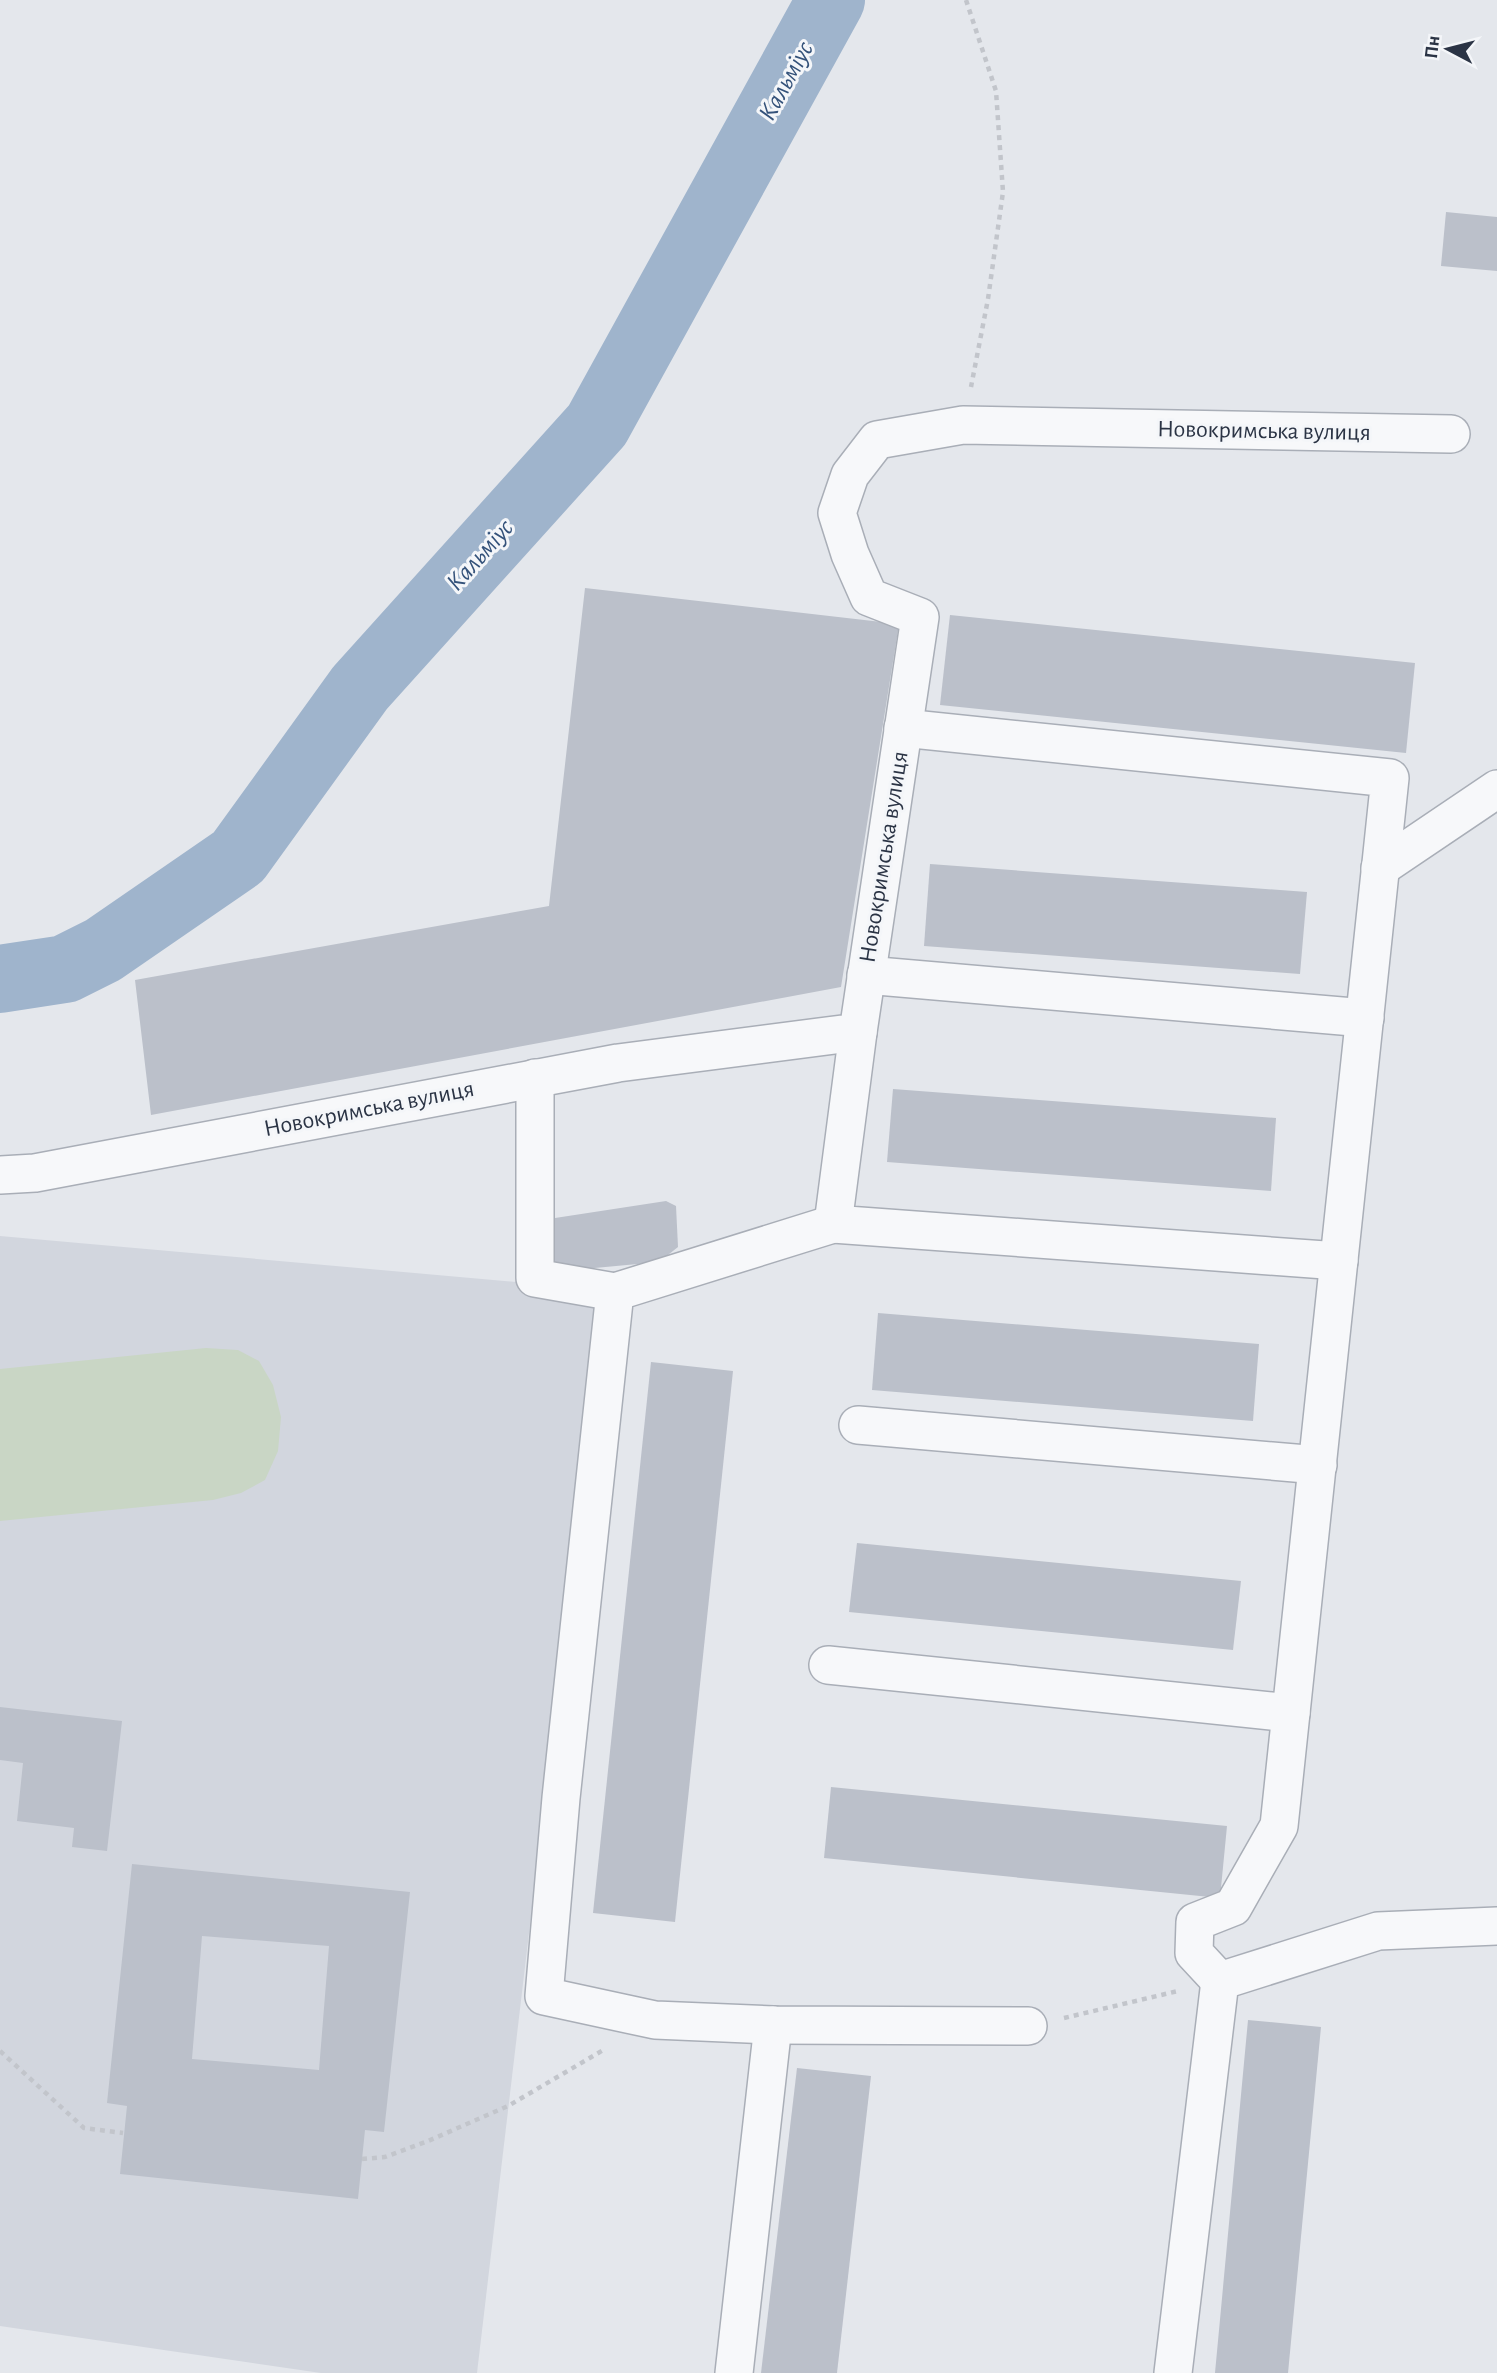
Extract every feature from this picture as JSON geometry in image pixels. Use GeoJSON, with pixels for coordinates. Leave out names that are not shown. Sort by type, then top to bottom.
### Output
{"type":"FeatureCollection","features":[{"type":"Feature","properties":{"kind":"street","name":"Новокримська вулиця"},"geometry":{"type":"LineString","coordinates":[[0,1175],[35,1173],[618,1063],[858,1032],[920,617],[869,597],[850,554],[837,513],[850,475],[877,440],[963,425],[1451,435]]}},
{"type":"Feature","properties":{"kind":"street"},"geometry":{"type":"LineString","coordinates":[[903,728],[1390,778],[1279,1826],[1233,1906],[1195,1922],[1194,1953],[1220,1981],[1172,2373]]}},
{"type":"Feature","properties":{"kind":"street"},"geometry":{"type":"LineString","coordinates":[[1380,867],[1497,789]]}},
{"type":"Feature","properties":{"kind":"street"},"geometry":{"type":"LineString","coordinates":[[866,975],[1365,1018]]}},
{"type":"Feature","properties":{"kind":"street"},"geometry":{"type":"LineString","coordinates":[[833,1224],[858,1032]]}},
{"type":"Feature","properties":{"kind":"street"},"geometry":{"type":"LineString","coordinates":[[535,1077],[535,1278],[615,1293],[833,1224],[1339,1261]]}},
{"type":"Feature","properties":{"kind":"street"},"geometry":{"type":"LineString","coordinates":[[615,1293],[561,1798],[544,1996],[655,2020],[773,2025],[1028,2026]]}},
{"type":"Feature","properties":{"kind":"street"},"geometry":{"type":"LineString","coordinates":[[858,1425],[1318,1465]]}},
{"type":"Feature","properties":{"kind":"street"},"geometry":{"type":"LineString","coordinates":[[828,1665],[1291,1713]]}},
{"type":"Feature","properties":{"kind":"street"},"geometry":{"type":"LineString","coordinates":[[1220,1981],[1378,1931],[1497,1926]]}},
{"type":"Feature","properties":{"kind":"street"},"geometry":{"type":"LineString","coordinates":[[734,2373],[773,2025]]}},
{"type":"Feature","properties":{"kind":"path"},"geometry":{"type":"LineString","coordinates":[[963,425],[988,299],[1003,192],[996,91],[966,0]]}},
{"type":"Feature","properties":{"kind":"path"},"geometry":{"type":"LineString","coordinates":[[1028,2026],[1220,1981]]}},
{"type":"Feature","properties":{"kind":"path"},"geometry":{"type":"LineString","coordinates":[[362,2159],[386,2157],[508,2106],[655,2020]]}},
{"type":"Feature","properties":{"kind":"path"},"geometry":{"type":"LineString","coordinates":[[0,2051],[84,2128],[124,2133]]}},
{"type":"Feature","properties":{"kind":"shaded area"},"geometry":{"type":"Polygon","coordinates":[[[0,1236],[605,1290],[477,2373],[321,2373],[0,2326],[0,1236]]]}},
{"type":"Feature","properties":{"kind":"green space"},"geometry":{"type":"Polygon","coordinates":[[[206,1348],[238,1350],[259,1361],[273,1385],[281,1417],[278,1451],[265,1480],[241,1493],[213,1500],[0,1521],[0,1369],[206,1348]]]}},
{"type":"Feature","properties":{"kind":"building"},"geometry":{"type":"Polygon","coordinates":[[[1446,212],[1497,217],[1497,271],[1441,266],[1446,212]]]}},
{"type":"Feature","properties":{"kind":"building"},"geometry":{"type":"Polygon","coordinates":[[[585,588],[899,624],[841,987],[151,1115],[135,980],[549,906],[585,588]]]}},
{"type":"Feature","properties":{"kind":"building"},"geometry":{"type":"Polygon","coordinates":[[[950,615],[1415,663],[1406,753],[940,705],[950,615]]]}},
{"type":"Feature","properties":{"kind":"building"},"geometry":{"type":"Polygon","coordinates":[[[930,864],[1307,892],[1300,974],[924,946],[930,864]]]}},
{"type":"Feature","properties":{"kind":"building"},"geometry":{"type":"Polygon","coordinates":[[[893,1089],[1276,1118],[1271,1191],[887,1162],[893,1089]]]}},
{"type":"Feature","properties":{"kind":"building"},"geometry":{"type":"Polygon","coordinates":[[[666,1201],[676,1206],[678,1247],[659,1262],[541,1273],[542,1220],[666,1201]]]}},
{"type":"Feature","properties":{"kind":"building"},"geometry":{"type":"Polygon","coordinates":[[[878,1313],[1259,1344],[1253,1421],[872,1390],[878,1313]]]}},
{"type":"Feature","properties":{"kind":"building"},"geometry":{"type":"Polygon","coordinates":[[[651,1362],[733,1371],[675,1922],[593,1913],[651,1362]]]}},
{"type":"Feature","properties":{"kind":"building"},"geometry":{"type":"Polygon","coordinates":[[[857,1543],[1241,1581],[1233,1650],[849,1612],[857,1543]]]}},
{"type":"Feature","properties":{"kind":"building"},"geometry":{"type":"Polygon","coordinates":[[[0,1707],[122,1721],[107,1851],[72,1847],[74,1828],[17,1821],[23,1763],[0,1760],[0,1707]]]}},
{"type":"Feature","properties":{"kind":"building"},"geometry":{"type":"Polygon","coordinates":[[[831,1787],[1227,1826],[1220,1898],[824,1858],[831,1787]]]}},
{"type":"Feature","properties":{"kind":"building"},"geometry":{"type":"Polygon","coordinates":[[[132,1864],[410,1892],[384,2132],[365,2130],[358,2199],[120,2174],[127,2106],[107,2103],[132,1864]],[[202,1936],[192,2059],[319,2070],[329,1946],[202,1936]]]}},
{"type":"Feature","properties":{"kind":"building"},"geometry":{"type":"Polygon","coordinates":[[[1248,2020],[1321,2027],[1288,2373],[1215,2373],[1248,2020]]]}},
{"type":"Feature","properties":{"kind":"building"},"geometry":{"type":"Polygon","coordinates":[[[797,2068],[871,2076],[837,2373],[761,2373],[797,2068]]]}},
{"type":"Feature","properties":{"kind":"waterway","name":"Кальміус"},"geometry":{"type":"LineString","coordinates":[[0,979],[65,969],[103,950],[238,857],[360,688],[597,425],[831,0]]}}]}
